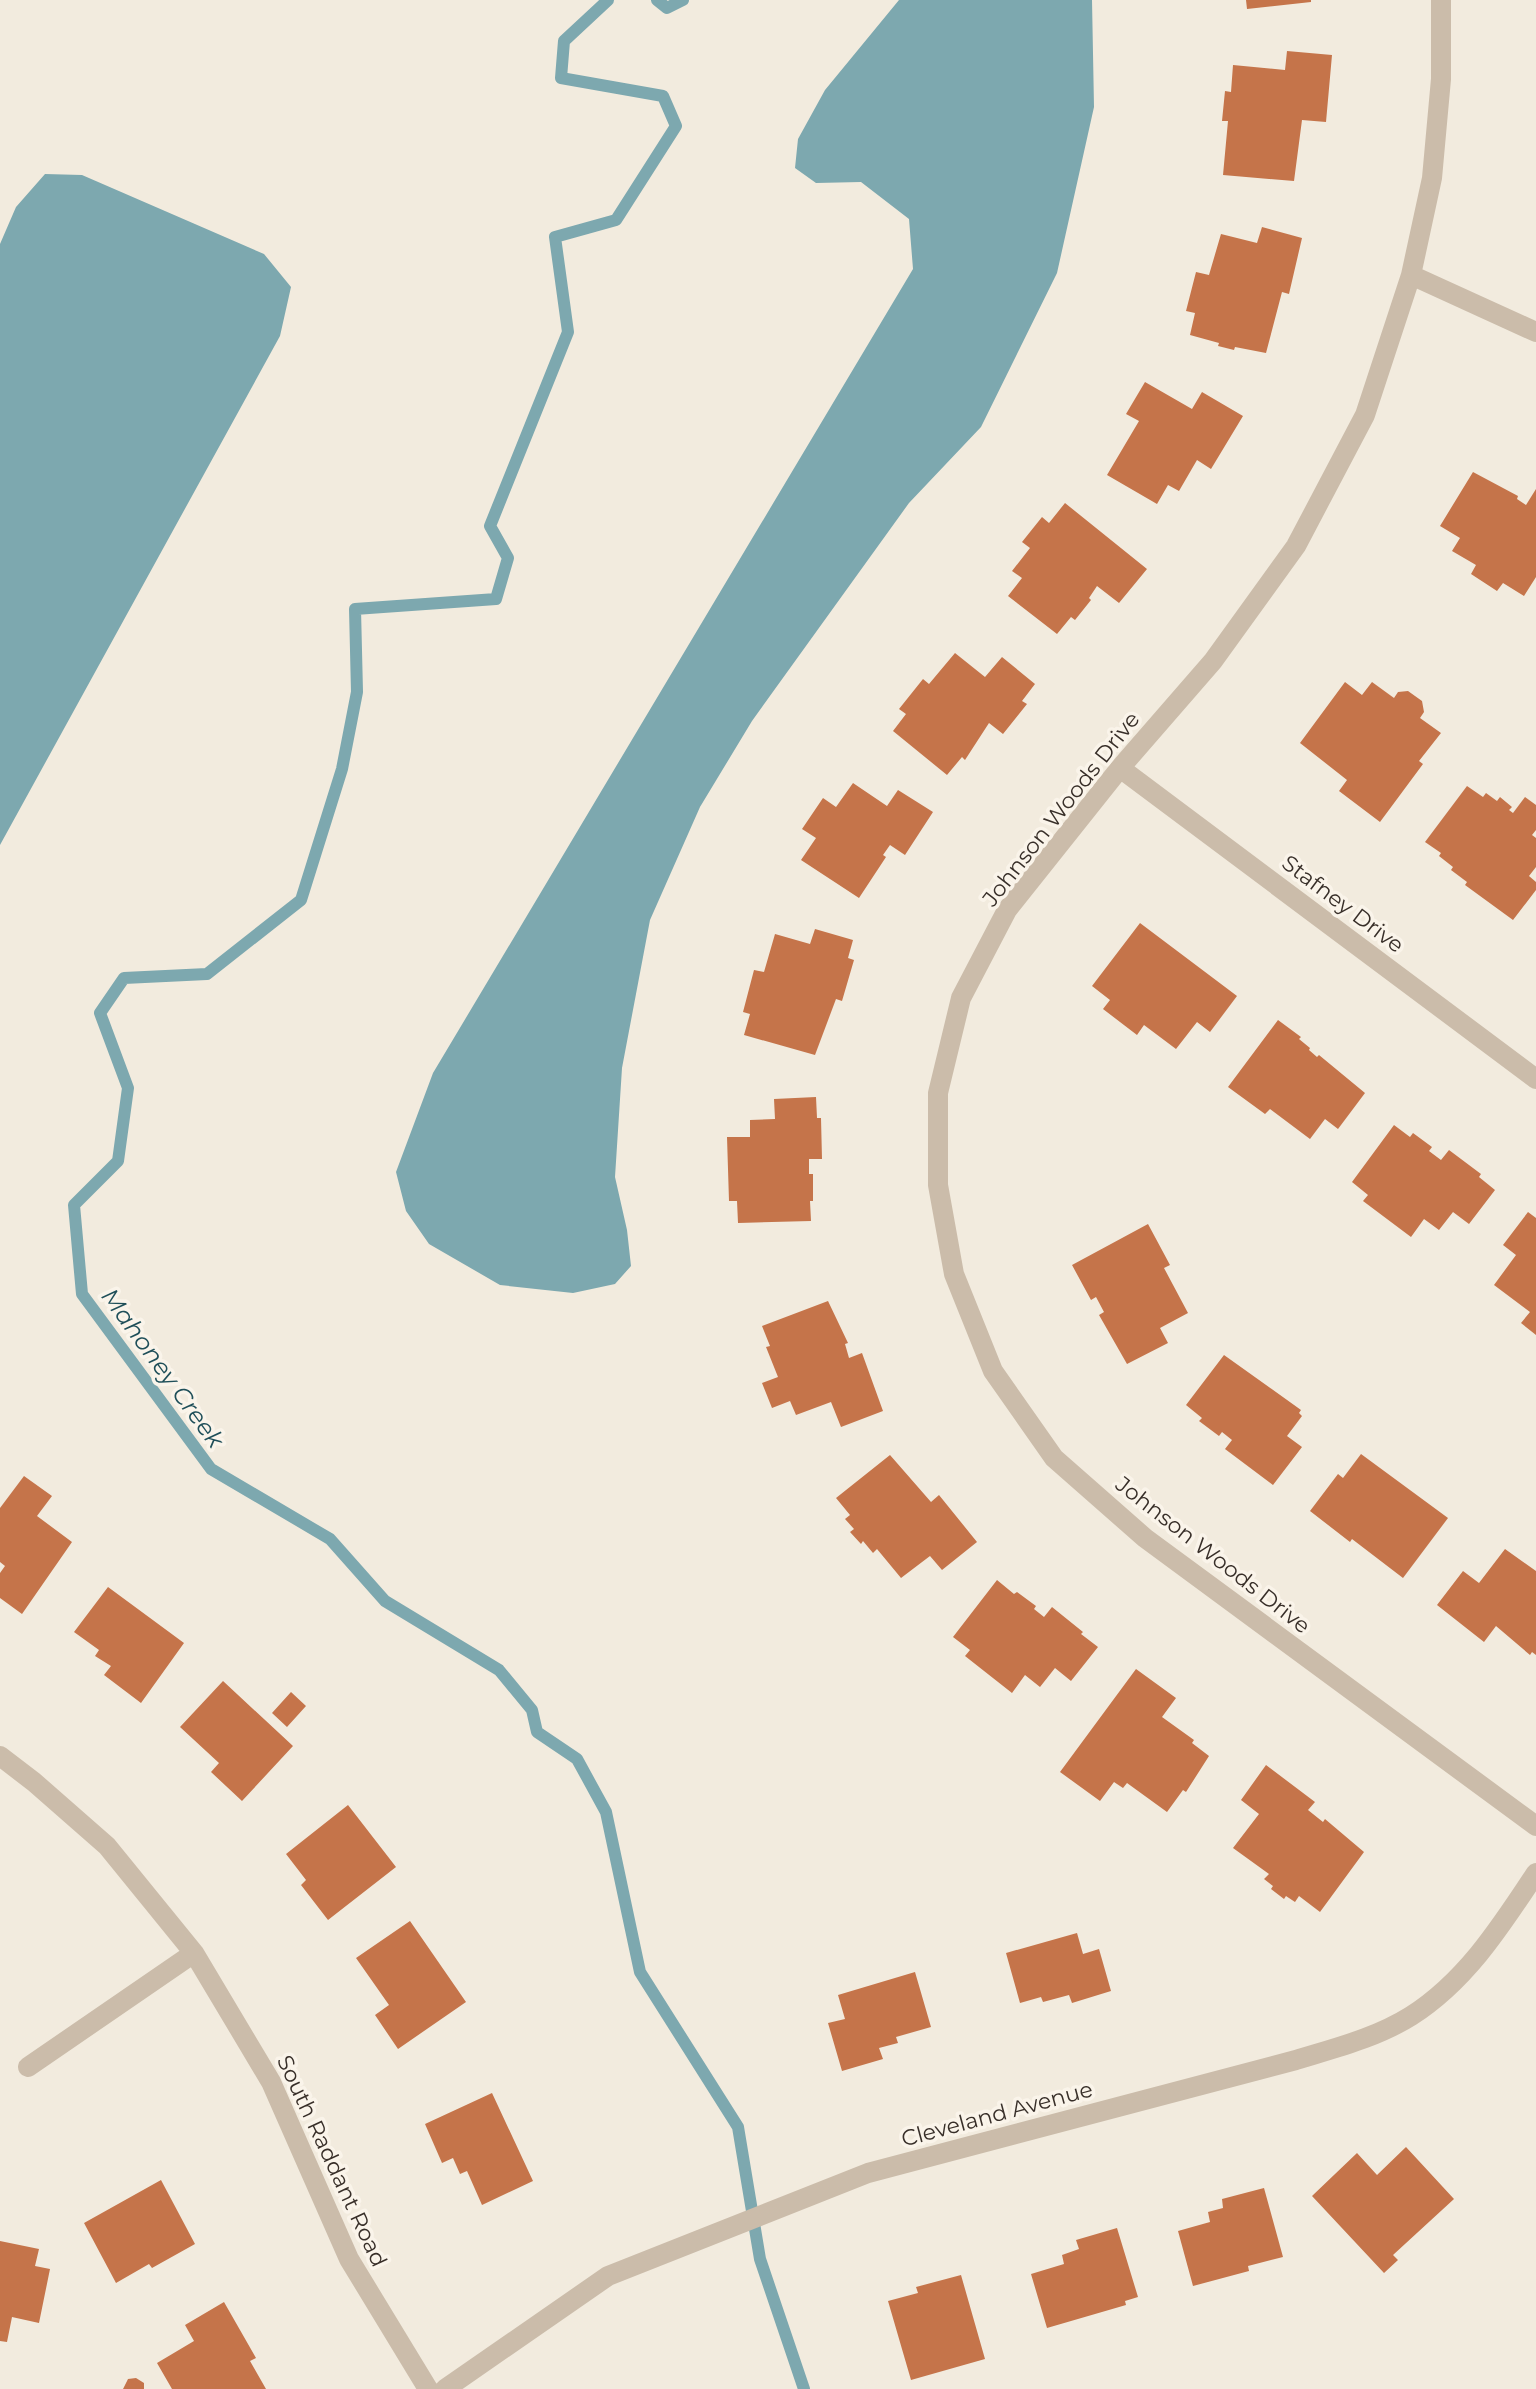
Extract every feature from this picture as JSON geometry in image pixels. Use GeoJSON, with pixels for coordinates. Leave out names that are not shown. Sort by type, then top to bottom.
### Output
{"type":"FeatureCollection","features":[{"type":"Feature","properties":{"kind":"street","name":"Johnson Woods Drive"},"geometry":{"type":"LineString","coordinates":[[1441,0],[1441,79],[1432,178],[1411,275],[1365,415],[1296,546],[1213,661],[1120,768],[1007,910],[961,998],[938,1093],[938,1185],[954,1274],[993,1371],[1054,1458],[1145,1538],[1536,1826]]}},
{"type":"Feature","properties":{"kind":"street"},"geometry":{"type":"LineString","coordinates":[[1411,275],[1536,332]]}},
{"type":"Feature","properties":{"kind":"street","name":"Stafney Drive"},"geometry":{"type":"LineString","coordinates":[[1120,768],[1536,1079]]}},
{"type":"Feature","properties":{"kind":"street","name":"South Raddant Road"},"geometry":{"type":"LineString","coordinates":[[0,1756],[107,1846],[194,1953],[271,2082],[349,2259],[428,2389]]}},
{"type":"Feature","properties":{"kind":"street","name":"Cleveland Avenue"},"geometry":{"type":"LineString","coordinates":[[445,2389],[608,2276],[868,2173],[1363,2040],[1411,2016],[1451,1984],[1489,1944],[1536,1873]]}},
{"type":"Feature","properties":{"kind":"street"},"geometry":{"type":"LineString","coordinates":[[28,2067],[194,1953]]}},
{"type":"Feature","properties":{"kind":"water"},"geometry":{"type":"Polygon","coordinates":[[[899,0],[1092,0],[1094,107],[1057,273],[981,427],[909,503],[752,721],[700,807],[650,920],[622,1068],[615,1177],[627,1230],[631,1266],[615,1284],[573,1293],[500,1285],[429,1244],[406,1211],[396,1172],[433,1073],[913,269],[909,219],[861,182],[816,183],[795,168],[798,139],[825,90],[899,0]]]}},
{"type":"Feature","properties":{"kind":"water"},"geometry":{"type":"Polygon","coordinates":[[[45,174],[82,175],[264,254],[291,287],[280,336],[0,845],[0,244],[16,207],[45,174]]]}},
{"type":"Feature","properties":{"kind":"building"},"geometry":{"type":"Polygon","coordinates":[[[1246,0],[1311,0],[1311,2],[1247,9],[1246,0]]]}},
{"type":"Feature","properties":{"kind":"building"},"geometry":{"type":"Polygon","coordinates":[[[1287,51],[1332,55],[1326,122],[1302,120],[1294,181],[1223,175],[1228,121],[1222,121],[1225,91],[1231,92],[1233,65],[1285,70],[1287,51]]]}},
{"type":"Feature","properties":{"kind":"building"},"geometry":{"type":"Polygon","coordinates":[[[1262,227],[1302,238],[1289,294],[1282,292],[1266,353],[1235,347],[1234,350],[1190,335],[1195,313],[1186,311],[1196,272],[1209,275],[1221,234],[1257,243],[1262,227]]]}},
{"type":"Feature","properties":{"kind":"building"},"geometry":{"type":"Polygon","coordinates":[[[1145,382],[1192,409],[1202,392],[1243,416],[1211,469],[1197,460],[1179,491],[1168,485],[1157,504],[1107,475],[1139,421],[1126,414],[1145,382]]]}},
{"type":"Feature","properties":{"kind":"building"},"geometry":{"type":"Polygon","coordinates":[[[1473,472],[1518,496],[1517,499],[1526,505],[1536,489],[1536,577],[1524,596],[1503,583],[1497,591],[1471,574],[1476,565],[1452,551],[1460,538],[1440,526],[1473,472]]]}},
{"type":"Feature","properties":{"kind":"building"},"geometry":{"type":"Polygon","coordinates":[[[1065,503],[1147,569],[1119,603],[1097,586],[1089,598],[1091,600],[1075,620],[1071,617],[1057,634],[1008,596],[1022,578],[1012,571],[1030,548],[1022,542],[1042,517],[1049,523],[1065,503]]]}},
{"type":"Feature","properties":{"kind":"building"},"geometry":{"type":"Polygon","coordinates":[[[955,653],[985,677],[1002,657],[1035,684],[1022,701],[1027,704],[1003,734],[989,723],[965,760],[962,757],[947,775],[893,731],[906,714],[899,709],[923,679],[929,684],[955,653]]]}},
{"type":"Feature","properties":{"kind":"building"},"geometry":{"type":"Polygon","coordinates":[[[1345,682],[1362,695],[1372,682],[1394,698],[1398,692],[1408,691],[1422,701],[1424,712],[1420,718],[1441,733],[1419,761],[1423,764],[1380,822],[1339,791],[1347,780],[1300,743],[1345,682]]]}},
{"type":"Feature","properties":{"kind":"building"},"geometry":{"type":"Polygon","coordinates":[[[853,783],[887,806],[898,790],[933,812],[905,855],[890,845],[883,855],[886,857],[859,898],[801,860],[816,838],[802,829],[823,798],[836,807],[853,783]]]}},
{"type":"Feature","properties":{"kind":"building"},"geometry":{"type":"Polygon","coordinates":[[[1467,786],[1483,797],[1486,793],[1497,801],[1500,797],[1512,807],[1509,810],[1513,813],[1525,797],[1536,805],[1536,830],[1532,835],[1536,838],[1536,867],[1529,876],[1536,882],[1536,890],[1513,920],[1465,885],[1467,882],[1439,856],[1441,853],[1425,842],[1467,786]]]}},
{"type":"Feature","properties":{"kind":"building"},"geometry":{"type":"Polygon","coordinates":[[[1140,923],[1237,996],[1210,1032],[1197,1022],[1176,1049],[1144,1025],[1137,1035],[1103,1009],[1110,1000],[1092,986],[1140,923]]]}},
{"type":"Feature","properties":{"kind":"building"},"geometry":{"type":"Polygon","coordinates":[[[815,929],[853,940],[848,958],[854,960],[842,1001],[836,999],[815,1055],[744,1035],[750,1014],[743,1012],[754,970],[764,972],[775,934],[810,944],[815,929]]]}},
{"type":"Feature","properties":{"kind":"building"},"geometry":{"type":"Polygon","coordinates":[[[1278,1020],[1301,1037],[1299,1039],[1317,1057],[1319,1055],[1365,1093],[1338,1129],[1325,1119],[1310,1139],[1270,1109],[1265,1114],[1228,1087],[1278,1020]]]}},
{"type":"Feature","properties":{"kind":"building"},"geometry":{"type":"Polygon","coordinates":[[[816,1097],[817,1118],[821,1118],[822,1159],[809,1159],[809,1174],[813,1174],[811,1221],[738,1223],[737,1201],[729,1201],[727,1137],[750,1137],[750,1120],[775,1119],[774,1099],[816,1097]]]}},
{"type":"Feature","properties":{"kind":"building"},"geometry":{"type":"Polygon","coordinates":[[[1394,1125],[1410,1137],[1413,1133],[1432,1147],[1429,1151],[1441,1160],[1449,1150],[1481,1174],[1479,1177],[1495,1190],[1469,1224],[1453,1212],[1439,1230],[1424,1219],[1411,1237],[1363,1201],[1368,1195],[1352,1182],[1394,1125]]]}},
{"type":"Feature","properties":{"kind":"building"},"geometry":{"type":"Polygon","coordinates":[[[1528,1212],[1536,1218],[1536,1335],[1521,1323],[1530,1312],[1494,1285],[1516,1255],[1503,1245],[1528,1212]]]}},
{"type":"Feature","properties":{"kind":"building"},"geometry":{"type":"Polygon","coordinates":[[[1148,1224],[1170,1265],[1164,1268],[1188,1313],[1160,1328],[1168,1343],[1127,1364],[1099,1315],[1104,1312],[1096,1297],[1091,1300],[1072,1265],[1148,1224]]]}},
{"type":"Feature","properties":{"kind":"building"},"geometry":{"type":"Polygon","coordinates":[[[828,1301],[848,1343],[845,1344],[849,1358],[862,1353],[883,1411],[841,1427],[831,1402],[796,1415],[790,1401],[772,1408],[762,1383],[778,1377],[766,1347],[770,1346],[762,1326],[828,1301]]]}},
{"type":"Feature","properties":{"kind":"building"},"geometry":{"type":"Polygon","coordinates":[[[1224,1355],[1301,1410],[1299,1413],[1302,1416],[1287,1436],[1302,1447],[1273,1485],[1225,1449],[1232,1440],[1222,1432],[1219,1436],[1199,1421],[1202,1418],[1186,1405],[1224,1355]]]}},
{"type":"Feature","properties":{"kind":"building"},"geometry":{"type":"Polygon","coordinates":[[[1361,1454],[1448,1518],[1403,1578],[1310,1511],[1338,1474],[1343,1478],[1361,1454]]]}},
{"type":"Feature","properties":{"kind":"building"},"geometry":{"type":"Polygon","coordinates":[[[890,1455],[931,1502],[939,1495],[977,1542],[942,1570],[930,1556],[901,1578],[877,1549],[873,1553],[850,1532],[854,1529],[845,1519],[850,1515],[836,1498],[890,1455]]]}},
{"type":"Feature","properties":{"kind":"building"},"geometry":{"type":"Polygon","coordinates":[[[24,1476],[52,1496],[37,1516],[72,1542],[22,1614],[0,1598],[0,1573],[5,1566],[0,1562],[0,1508],[24,1476]]]}},
{"type":"Feature","properties":{"kind":"building"},"geometry":{"type":"Polygon","coordinates":[[[1505,1549],[1536,1571],[1536,1655],[1532,1652],[1530,1655],[1496,1626],[1484,1642],[1437,1605],[1463,1571],[1479,1583],[1505,1549]]]}},
{"type":"Feature","properties":{"kind":"building"},"geometry":{"type":"Polygon","coordinates":[[[997,1580],[1036,1606],[1034,1609],[1044,1617],[1052,1607],[1098,1647],[1071,1681],[1055,1668],[1040,1687],[1025,1675],[1012,1693],[965,1656],[970,1650],[953,1637],[997,1580]]]}},
{"type":"Feature","properties":{"kind":"building"},"geometry":{"type":"Polygon","coordinates":[[[108,1587],[184,1643],[141,1703],[104,1675],[111,1666],[95,1656],[99,1650],[74,1632],[108,1587]]]}},
{"type":"Feature","properties":{"kind":"building"},"geometry":{"type":"Polygon","coordinates":[[[1136,1669],[1176,1698],[1162,1717],[1194,1740],[1192,1743],[1209,1756],[1186,1792],[1183,1790],[1167,1812],[1127,1783],[1123,1788],[1114,1782],[1100,1801],[1060,1772],[1136,1669]]]}},
{"type":"Feature","properties":{"kind":"building"},"geometry":{"type":"Polygon","coordinates":[[[223,1681],[293,1746],[242,1801],[211,1772],[219,1763],[180,1727],[223,1681]]]}},
{"type":"Feature","properties":{"kind":"building"},"geometry":{"type":"Polygon","coordinates":[[[291,1692],[306,1706],[287,1727],[272,1713],[291,1692]]]}},
{"type":"Feature","properties":{"kind":"building"},"geometry":{"type":"Polygon","coordinates":[[[1266,1765],[1315,1802],[1308,1810],[1323,1822],[1325,1819],[1364,1852],[1320,1912],[1299,1896],[1295,1902],[1286,1896],[1284,1899],[1264,1879],[1269,1874],[1233,1848],[1259,1814],[1241,1800],[1266,1765]]]}},
{"type":"Feature","properties":{"kind":"building"},"geometry":{"type":"Polygon","coordinates":[[[348,1805],[396,1867],[328,1920],[301,1885],[306,1880],[286,1854],[348,1805]]]}},
{"type":"Feature","properties":{"kind":"building"},"geometry":{"type":"Polygon","coordinates":[[[410,1921],[466,2002],[398,2049],[375,2015],[389,2005],[356,1958],[410,1921]]]}},
{"type":"Feature","properties":{"kind":"building"},"geometry":{"type":"Polygon","coordinates":[[[1077,1933],[1083,1954],[1099,1949],[1111,1991],[1072,2003],[1069,1995],[1043,2002],[1041,1997],[1020,2003],[1006,1953],[1077,1933]]]}},
{"type":"Feature","properties":{"kind":"building"},"geometry":{"type":"Polygon","coordinates":[[[915,1972],[931,2027],[896,2037],[898,2043],[879,2048],[883,2059],[842,2071],[828,2023],[845,2019],[838,1995],[915,1972]]]}},
{"type":"Feature","properties":{"kind":"building"},"geometry":{"type":"Polygon","coordinates":[[[492,2093],[533,2181],[482,2205],[467,2171],[460,2174],[453,2158],[442,2163],[425,2124],[492,2093]]]}},
{"type":"Feature","properties":{"kind":"building"},"geometry":{"type":"Polygon","coordinates":[[[1406,2147],[1454,2199],[1393,2255],[1398,2260],[1384,2273],[1312,2196],[1357,2153],[1377,2175],[1406,2147]]]}},
{"type":"Feature","properties":{"kind":"building"},"geometry":{"type":"Polygon","coordinates":[[[161,2180],[195,2244],[152,2268],[149,2264],[116,2283],[84,2223],[161,2180]]]}},
{"type":"Feature","properties":{"kind":"building"},"geometry":{"type":"Polygon","coordinates":[[[1264,2188],[1283,2257],[1248,2266],[1249,2271],[1193,2286],[1178,2231],[1210,2222],[1208,2212],[1223,2208],[1222,2199],[1264,2188]]]}},
{"type":"Feature","properties":{"kind":"building"},"geometry":{"type":"Polygon","coordinates":[[[1117,2228],[1138,2297],[1125,2301],[1126,2305],[1047,2328],[1031,2274],[1064,2264],[1062,2255],[1079,2249],[1076,2240],[1117,2228]]]}},
{"type":"Feature","properties":{"kind":"building"},"geometry":{"type":"Polygon","coordinates":[[[0,2241],[39,2249],[35,2266],[50,2269],[39,2323],[12,2317],[7,2342],[0,2341],[0,2241]]]}},
{"type":"Feature","properties":{"kind":"building"},"geometry":{"type":"Polygon","coordinates":[[[961,2275],[985,2359],[911,2380],[888,2301],[918,2293],[916,2287],[961,2275]]]}},
{"type":"Feature","properties":{"kind":"building"},"geometry":{"type":"Polygon","coordinates":[[[224,2302],[256,2358],[250,2361],[266,2389],[172,2389],[157,2363],[194,2341],[185,2325],[224,2302]]]}},
{"type":"Feature","properties":{"kind":"building"},"geometry":{"type":"Polygon","coordinates":[[[136,2378],[144,2383],[144,2389],[123,2389],[128,2379],[136,2378]]]}},
{"type":"Feature","properties":{"kind":"waterway","name":"Mahoney Creek"},"geometry":{"type":"LineString","coordinates":[[608,0],[564,41],[561,78],[663,96],[676,126],[616,220],[555,237],[568,332],[490,526],[508,558],[496,599],[355,609],[357,692],[342,769],[301,900],[207,974],[124,978],[100,1013],[128,1088],[118,1161],[74,1205],[82,1294],[211,1469],[330,1539],[385,1601],[499,1670],[532,1710],[537,1732],[577,1759],[606,1812],[640,1972],[738,2127],[760,2259],[804,2389]]}},
{"type":"Feature","properties":{"kind":"waterway","name":"Mahoney Creek"},"geometry":{"type":"LineString","coordinates":[[657,0],[667,8],[683,0]]}}]}
